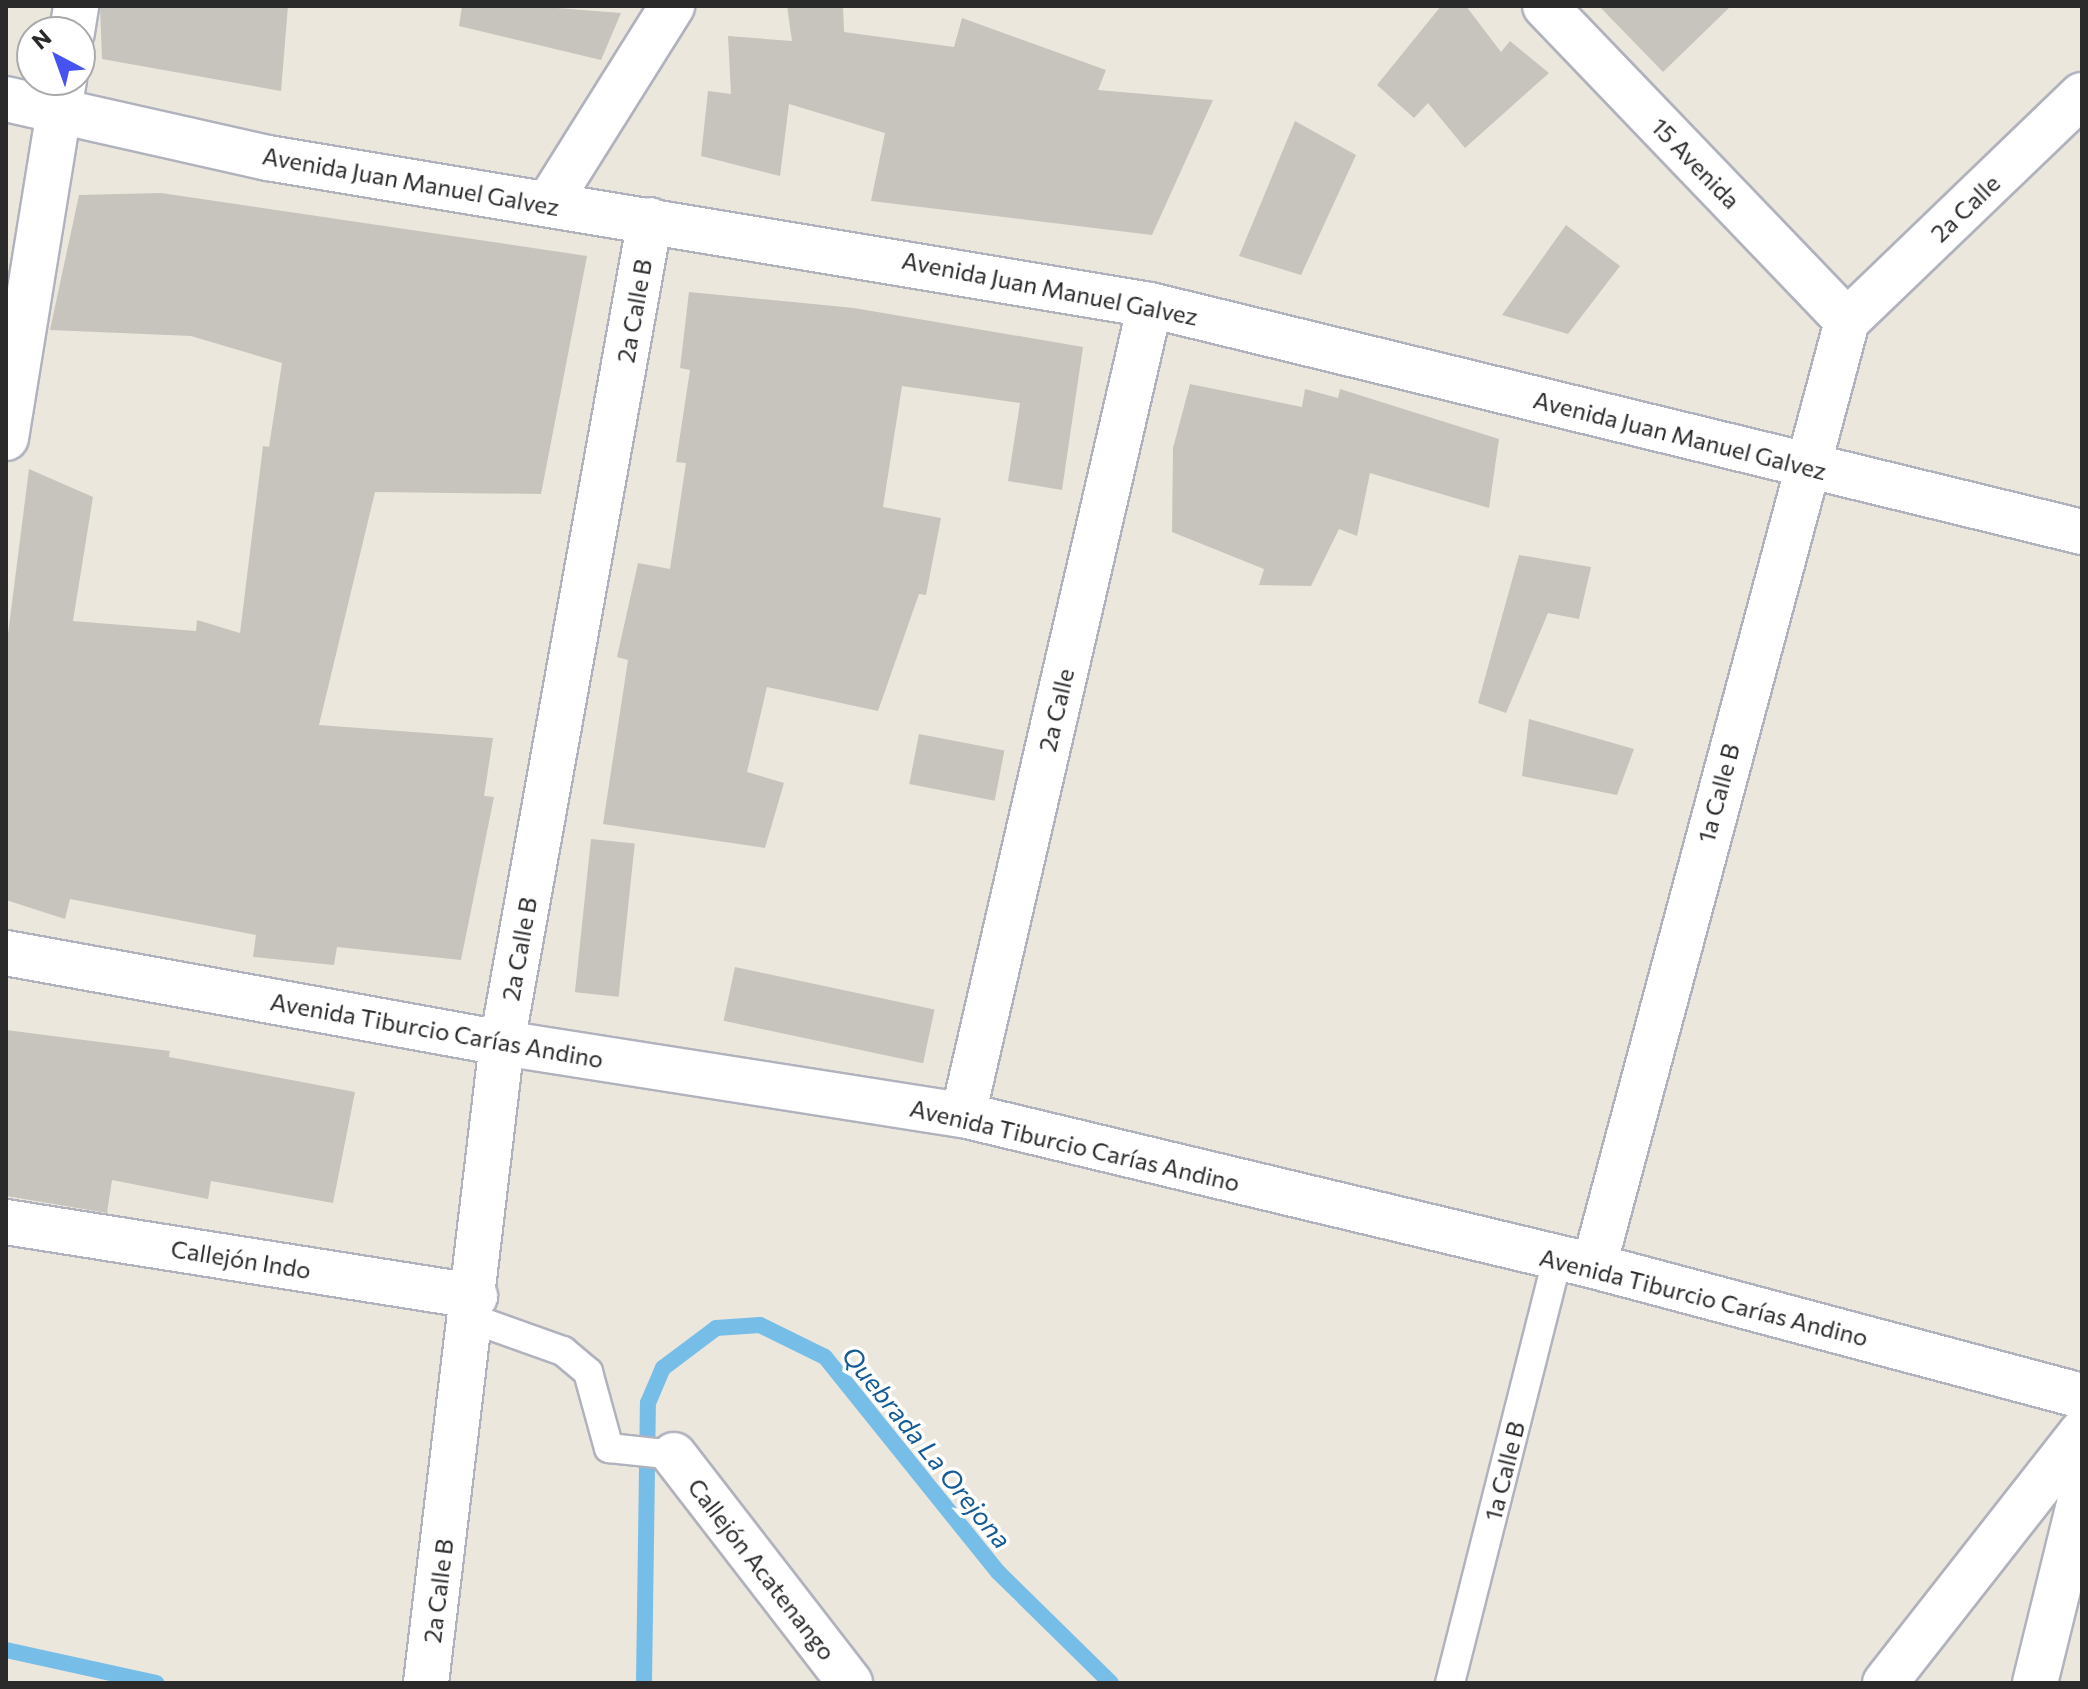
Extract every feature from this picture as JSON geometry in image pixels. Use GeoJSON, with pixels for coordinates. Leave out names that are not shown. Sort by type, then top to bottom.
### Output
{"type":"FeatureCollection","features":[{"type":"Feature","properties":{"kind":"street"},"geometry":{"type":"LineString","coordinates":[[548,204],[672,6]]}},
{"type":"Feature","properties":{"kind":"street","name":"15 Avenida"},"geometry":{"type":"LineString","coordinates":[[1545,6],[1847,321]]}},
{"type":"Feature","properties":{"kind":"street","name":"2a Calle"},"geometry":{"type":"LineString","coordinates":[[1847,321],[2082,95]]}},
{"type":"Feature","properties":{"kind":"street","name":"Avenida Juan Manuel Galvez"},"geometry":{"type":"LineString","coordinates":[[6,99],[40,96]]}},
{"type":"Feature","properties":{"kind":"street"},"geometry":{"type":"LineString","coordinates":[[6,438],[62,96]]}},
{"type":"Feature","properties":{"kind":"street","name":"Avenida Juan Manuel Galvez"},"geometry":{"type":"LineString","coordinates":[[68,96],[268,158],[1150,305],[2082,532]]}},
{"type":"Feature","properties":{"kind":"street","name":"2a Calle B"},"geometry":{"type":"LineString","coordinates":[[426,1683],[474,1307],[502,1043],[650,220]]}},
{"type":"Feature","properties":{"kind":"street","name":"2a Calle"},"geometry":{"type":"LineString","coordinates":[[963,1115],[1150,305]]}},
{"type":"Feature","properties":{"kind":"street","name":"1a Calle B"},"geometry":{"type":"LineString","coordinates":[[1575,1263],[1847,321]]}},
{"type":"Feature","properties":{"kind":"street","name":"Avenida Tiburcio Carías Andino"},"geometry":{"type":"LineString","coordinates":[[6,953],[502,1043],[963,1115],[1575,1263],[2082,1396]]}},
{"type":"Feature","properties":{"kind":"street","name":"Callejón Indo"},"geometry":{"type":"LineString","coordinates":[[6,1222],[474,1307]]}},
{"type":"Feature","properties":{"kind":"street"},"geometry":{"type":"LineString","coordinates":[[1885,1683],[2082,1432]]}},
{"type":"Feature","properties":{"kind":"street","name":"Callejón Acatenango"},"geometry":{"type":"LineString","coordinates":[[674,1455],[850,1683]]}},
{"type":"Feature","properties":{"kind":"street"},"geometry":{"type":"LineString","coordinates":[[2035,1683],[2082,1492]]}},
{"type":"Feature","properties":{"kind":"lane","name":"1a Calle B"},"geometry":{"type":"LineString","coordinates":[[1450,1683],[1575,1263]]}},
{"type":"Feature","properties":{"kind":"lane"},"geometry":{"type":"LineString","coordinates":[[474,1307],[563,1351],[588,1372],[609,1448],[674,1455]]}},
{"type":"Feature","properties":{"kind":"building"},"geometry":{"type":"Polygon","coordinates":[[[100,6],[288,6],[281,91],[102,59],[100,6]]]}},
{"type":"Feature","properties":{"kind":"building"},"geometry":{"type":"Polygon","coordinates":[[[462,6],[531,6],[621,13],[601,60],[459,26],[462,6]]]}},
{"type":"Feature","properties":{"kind":"building"},"geometry":{"type":"Polygon","coordinates":[[[787,6],[843,6],[844,32],[954,47],[962,18],[1106,70],[1098,90],[1213,100],[1152,235],[871,201],[885,133],[789,104],[780,176],[701,156],[708,91],[731,94],[728,36],[792,41],[787,6]]]}},
{"type":"Feature","properties":{"kind":"building"},"geometry":{"type":"Polygon","coordinates":[[[1441,6],[1466,6],[1501,52],[1510,41],[1549,73],[1465,148],[1428,103],[1414,118],[1377,85],[1441,6]]]}},
{"type":"Feature","properties":{"kind":"building"},"geometry":{"type":"Polygon","coordinates":[[[1599,6],[1731,6],[1663,72],[1599,6]]]}},
{"type":"Feature","properties":{"kind":"building"},"geometry":{"type":"Polygon","coordinates":[[[1295,121],[1356,155],[1301,275],[1239,256],[1295,121]]]}},
{"type":"Feature","properties":{"kind":"building"},"geometry":{"type":"Polygon","coordinates":[[[161,193],[587,256],[541,494],[375,492],[319,725],[493,738],[484,796],[494,797],[461,960],[337,947],[334,965],[253,957],[256,935],[70,899],[65,919],[6,900],[6,650],[29,469],[93,497],[73,621],[196,631],[197,620],[240,633],[263,446],[269,447],[282,363],[191,336],[50,330],[79,195],[161,193]]]}},
{"type":"Feature","properties":{"kind":"building"},"geometry":{"type":"Polygon","coordinates":[[[1566,225],[1620,266],[1568,334],[1502,315],[1566,225]]]}},
{"type":"Feature","properties":{"kind":"building"},"geometry":{"type":"Polygon","coordinates":[[[689,292],[854,308],[1083,347],[1062,490],[1008,481],[1020,403],[902,386],[883,507],[941,518],[926,595],[919,594],[878,711],[767,687],[747,772],[784,783],[765,848],[603,824],[628,660],[617,657],[638,563],[670,569],[686,463],[676,462],[690,370],[680,368],[689,292]]]}},
{"type":"Feature","properties":{"kind":"building"},"geometry":{"type":"Polygon","coordinates":[[[1190,384],[1302,407],[1305,389],[1338,398],[1340,389],[1499,439],[1489,508],[1370,473],[1357,536],[1339,529],[1311,586],[1259,585],[1264,569],[1172,532],[1173,448],[1190,384]]]}},
{"type":"Feature","properties":{"kind":"building"},"geometry":{"type":"Polygon","coordinates":[[[1519,555],[1591,567],[1579,619],[1548,613],[1506,713],[1478,703],[1519,555]]]}},
{"type":"Feature","properties":{"kind":"building"},"geometry":{"type":"Polygon","coordinates":[[[1529,719],[1634,749],[1617,795],[1522,776],[1529,719]]]}},
{"type":"Feature","properties":{"kind":"building"},"geometry":{"type":"Polygon","coordinates":[[[919,734],[1004,751],[995,801],[909,784],[919,734]]]}},
{"type":"Feature","properties":{"kind":"building"},"geometry":{"type":"Polygon","coordinates":[[[591,839],[635,844],[619,997],[575,992],[591,839]]]}},
{"type":"Feature","properties":{"kind":"building"},"geometry":{"type":"Polygon","coordinates":[[[735,967],[935,1009],[923,1063],[724,1021],[735,967]]]}},
{"type":"Feature","properties":{"kind":"building"},"geometry":{"type":"Polygon","coordinates":[[[6,1030],[170,1051],[169,1057],[355,1092],[333,1203],[211,1181],[208,1199],[112,1180],[107,1213],[6,1196],[6,1030]]]}},
{"type":"Feature","properties":{"kind":"waterway","name":"Quebrada La Orejona"},"geometry":{"type":"LineString","coordinates":[[644,1683],[648,1403],[663,1368],[716,1328],[760,1325],[825,1357],[998,1572],[1111,1683]]}},
{"type":"Feature","properties":{"kind":"waterway","name":"Quebrada La Orejona"},"geometry":{"type":"LineString","coordinates":[[6,1650],[156,1683]]}}]}
